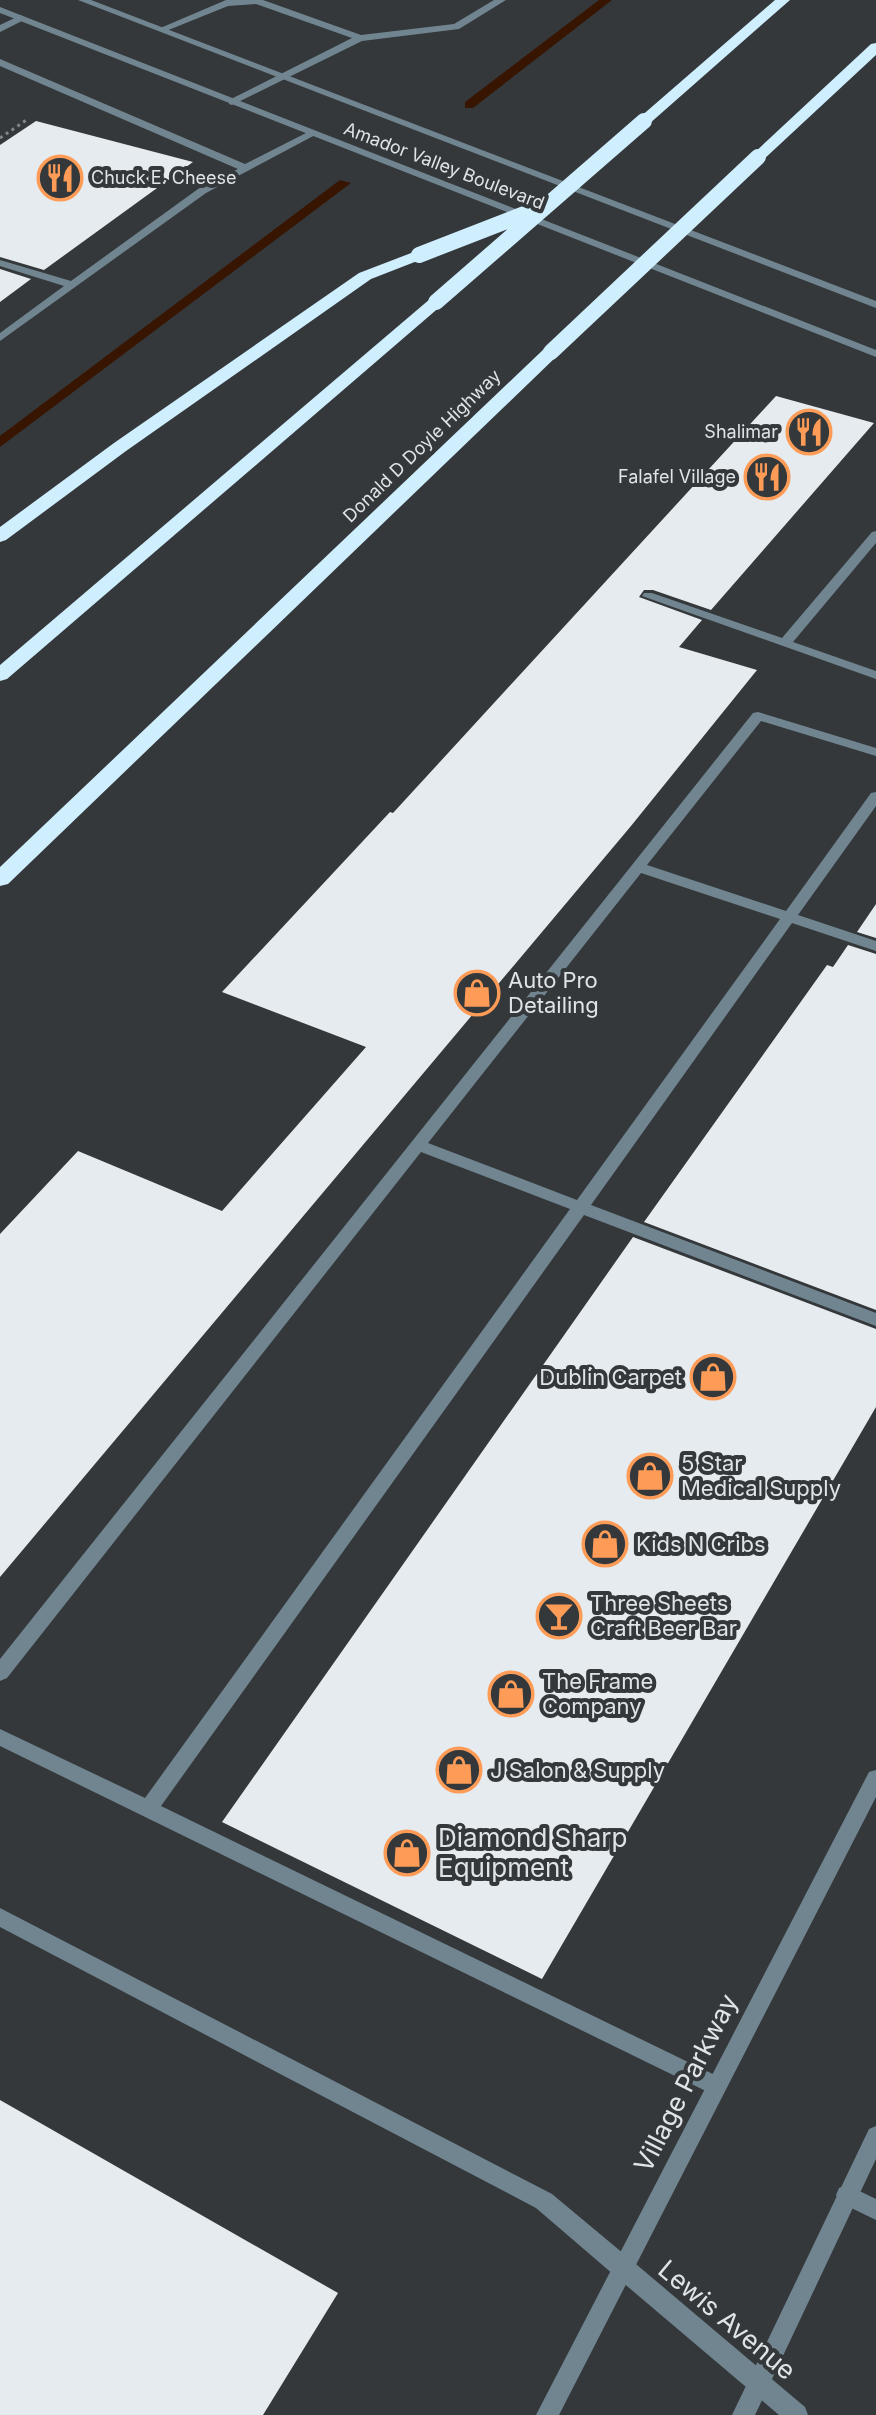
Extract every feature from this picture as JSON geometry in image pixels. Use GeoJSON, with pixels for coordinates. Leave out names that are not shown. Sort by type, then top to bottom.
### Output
{"type":"FeatureCollection","features":[{"type":"Feature","properties":{"kind":"highway"},"geometry":{"type":"LineString","coordinates":[[0,675],[783,0]]}},
{"type":"Feature","properties":{"kind":"highway","name":"Donald D Doyle Highway"},"geometry":{"type":"LineString","coordinates":[[0,879],[551,352],[876,47]]}},
{"type":"Feature","properties":{"kind":"highway"},"geometry":{"type":"LineString","coordinates":[[0,536],[120,447],[365,276],[549,204]]}},
{"type":"Feature","properties":{"kind":"street","name":"Amador Valley Boulevard"},"geometry":{"type":"LineString","coordinates":[[83,0],[876,305]]}},
{"type":"Feature","properties":{"kind":"street"},"geometry":{"type":"LineString","coordinates":[[232,102],[360,38],[456,27],[501,0]]}},
{"type":"Feature","properties":{"kind":"street"},"geometry":{"type":"LineString","coordinates":[[163,29],[226,3],[257,1],[360,38]]}},
{"type":"Feature","properties":{"kind":"street","name":"Amador Valley Boulevard"},"geometry":{"type":"LineString","coordinates":[[0,10],[876,354]]}},
{"type":"Feature","properties":{"kind":"street"},"geometry":{"type":"LineString","coordinates":[[0,29],[21,18]]}},
{"type":"Feature","properties":{"kind":"street"},"geometry":{"type":"LineString","coordinates":[[0,62],[245,168]]}},
{"type":"Feature","properties":{"kind":"street"},"geometry":{"type":"LineString","coordinates":[[0,338],[202,191],[312,134]]}},
{"type":"Feature","properties":{"kind":"street"},"geometry":{"type":"LineString","coordinates":[[0,263],[72,285]]}},
{"type":"Feature","properties":{"kind":"street"},"geometry":{"type":"LineString","coordinates":[[785,643],[876,535]]}},
{"type":"Feature","properties":{"kind":"street"},"geometry":{"type":"LineString","coordinates":[[648,596],[876,675]]}},
{"type":"Feature","properties":{"kind":"street"},"geometry":{"type":"LineString","coordinates":[[0,1673],[7,1651],[418,1145],[758,716],[876,752]]}},
{"type":"Feature","properties":{"kind":"street"},"geometry":{"type":"LineString","coordinates":[[148,1809],[876,796]]}},
{"type":"Feature","properties":{"kind":"street"},"geometry":{"type":"LineString","coordinates":[[638,867],[876,946]]}},
{"type":"Feature","properties":{"kind":"street"},"geometry":{"type":"LineString","coordinates":[[418,1145],[876,1320]]}},
{"type":"Feature","properties":{"kind":"street"},"geometry":{"type":"LineString","coordinates":[[0,1737],[716,2086]]}},
{"type":"Feature","properties":{"kind":"street","name":"Village Parkway"},"geometry":{"type":"LineString","coordinates":[[547,2415],[876,1778]]}},
{"type":"Feature","properties":{"kind":"street","name":"Lewis Avenue"},"geometry":{"type":"LineString","coordinates":[[0,1917],[544,2201],[797,2415]]}},
{"type":"Feature","properties":{"kind":"street"},"geometry":{"type":"LineString","coordinates":[[743,2415],[876,2136]]}},
{"type":"Feature","properties":{"kind":"street"},"geometry":{"type":"LineString","coordinates":[[847,2195],[876,2210]]}},
{"type":"Feature","properties":{"kind":"building"},"geometry":{"type":"Polygon","coordinates":[[[36,121],[193,162],[44,270],[0,257],[0,145],[36,121]]]}},
{"type":"Feature","properties":{"kind":"building"},"geometry":{"type":"Polygon","coordinates":[[[0,269],[31,279],[0,302],[0,269]]]}},
{"type":"Feature","properties":{"kind":"building"},"geometry":{"type":"Polygon","coordinates":[[[776,396],[874,423],[711,610],[653,590],[644,590],[639,597],[702,620],[679,647],[757,670],[631,826],[0,1577],[0,1234],[78,1151],[222,1211],[366,1047],[222,992],[390,812],[393,813],[776,396]]]}},
{"type":"Feature","properties":{"kind":"building"},"geometry":{"type":"Polygon","coordinates":[[[876,904],[876,938],[857,932],[876,904]]]}},
{"type":"Feature","properties":{"kind":"building"},"geometry":{"type":"Polygon","coordinates":[[[848,945],[876,954],[876,1310],[644,1222],[827,965],[833,967],[848,945]]]}},
{"type":"Feature","properties":{"kind":"building"},"geometry":{"type":"Polygon","coordinates":[[[633,1237],[876,1329],[876,1407],[542,1979],[222,1822],[633,1237]]]}},
{"type":"Feature","properties":{"kind":"building"},"geometry":{"type":"Polygon","coordinates":[[[0,2100],[338,2293],[263,2415],[0,2415],[0,2100]]]}},
{"type":"Feature","properties":{"kind":"waterway"},"geometry":{"type":"LineString","coordinates":[[469,105],[606,0]]}},
{"type":"Feature","properties":{"kind":"waterway"},"geometry":{"type":"LineString","coordinates":[[0,443],[345,183]]}},
{"type":"Feature","properties":{"kind":"place","name":"Chuck E. Cheese"},"geometry":{"type":"Point","coordinates":[60,178]}},
{"type":"Feature","properties":{"kind":"place","name":"Shalimar"},"geometry":{"type":"Point","coordinates":[809,432]}},
{"type":"Feature","properties":{"kind":"place","name":"Falafel Village"},"geometry":{"type":"Point","coordinates":[767,477]}},
{"type":"Feature","properties":{"kind":"place","name":"Auto Pro Detailing"},"geometry":{"type":"Point","coordinates":[477,993]}},
{"type":"Feature","properties":{"kind":"place","name":"Dublin Carpet"},"geometry":{"type":"Point","coordinates":[713,1377]}},
{"type":"Feature","properties":{"kind":"place","name":"5 Star Medical Supply"},"geometry":{"type":"Point","coordinates":[650,1476]}},
{"type":"Feature","properties":{"kind":"place","name":"Kids N Cribs"},"geometry":{"type":"Point","coordinates":[605,1544]}},
{"type":"Feature","properties":{"kind":"place","name":"Three Sheets Craft Beer Bar"},"geometry":{"type":"Point","coordinates":[559,1616]}},
{"type":"Feature","properties":{"kind":"place","name":"The Frame Company"},"geometry":{"type":"Point","coordinates":[511,1694]}},
{"type":"Feature","properties":{"kind":"place","name":"J Salon & Supply"},"geometry":{"type":"Point","coordinates":[459,1770]}},
{"type":"Feature","properties":{"kind":"place","name":"Diamond Sharp Equipment"},"geometry":{"type":"Point","coordinates":[407,1853]}}]}
